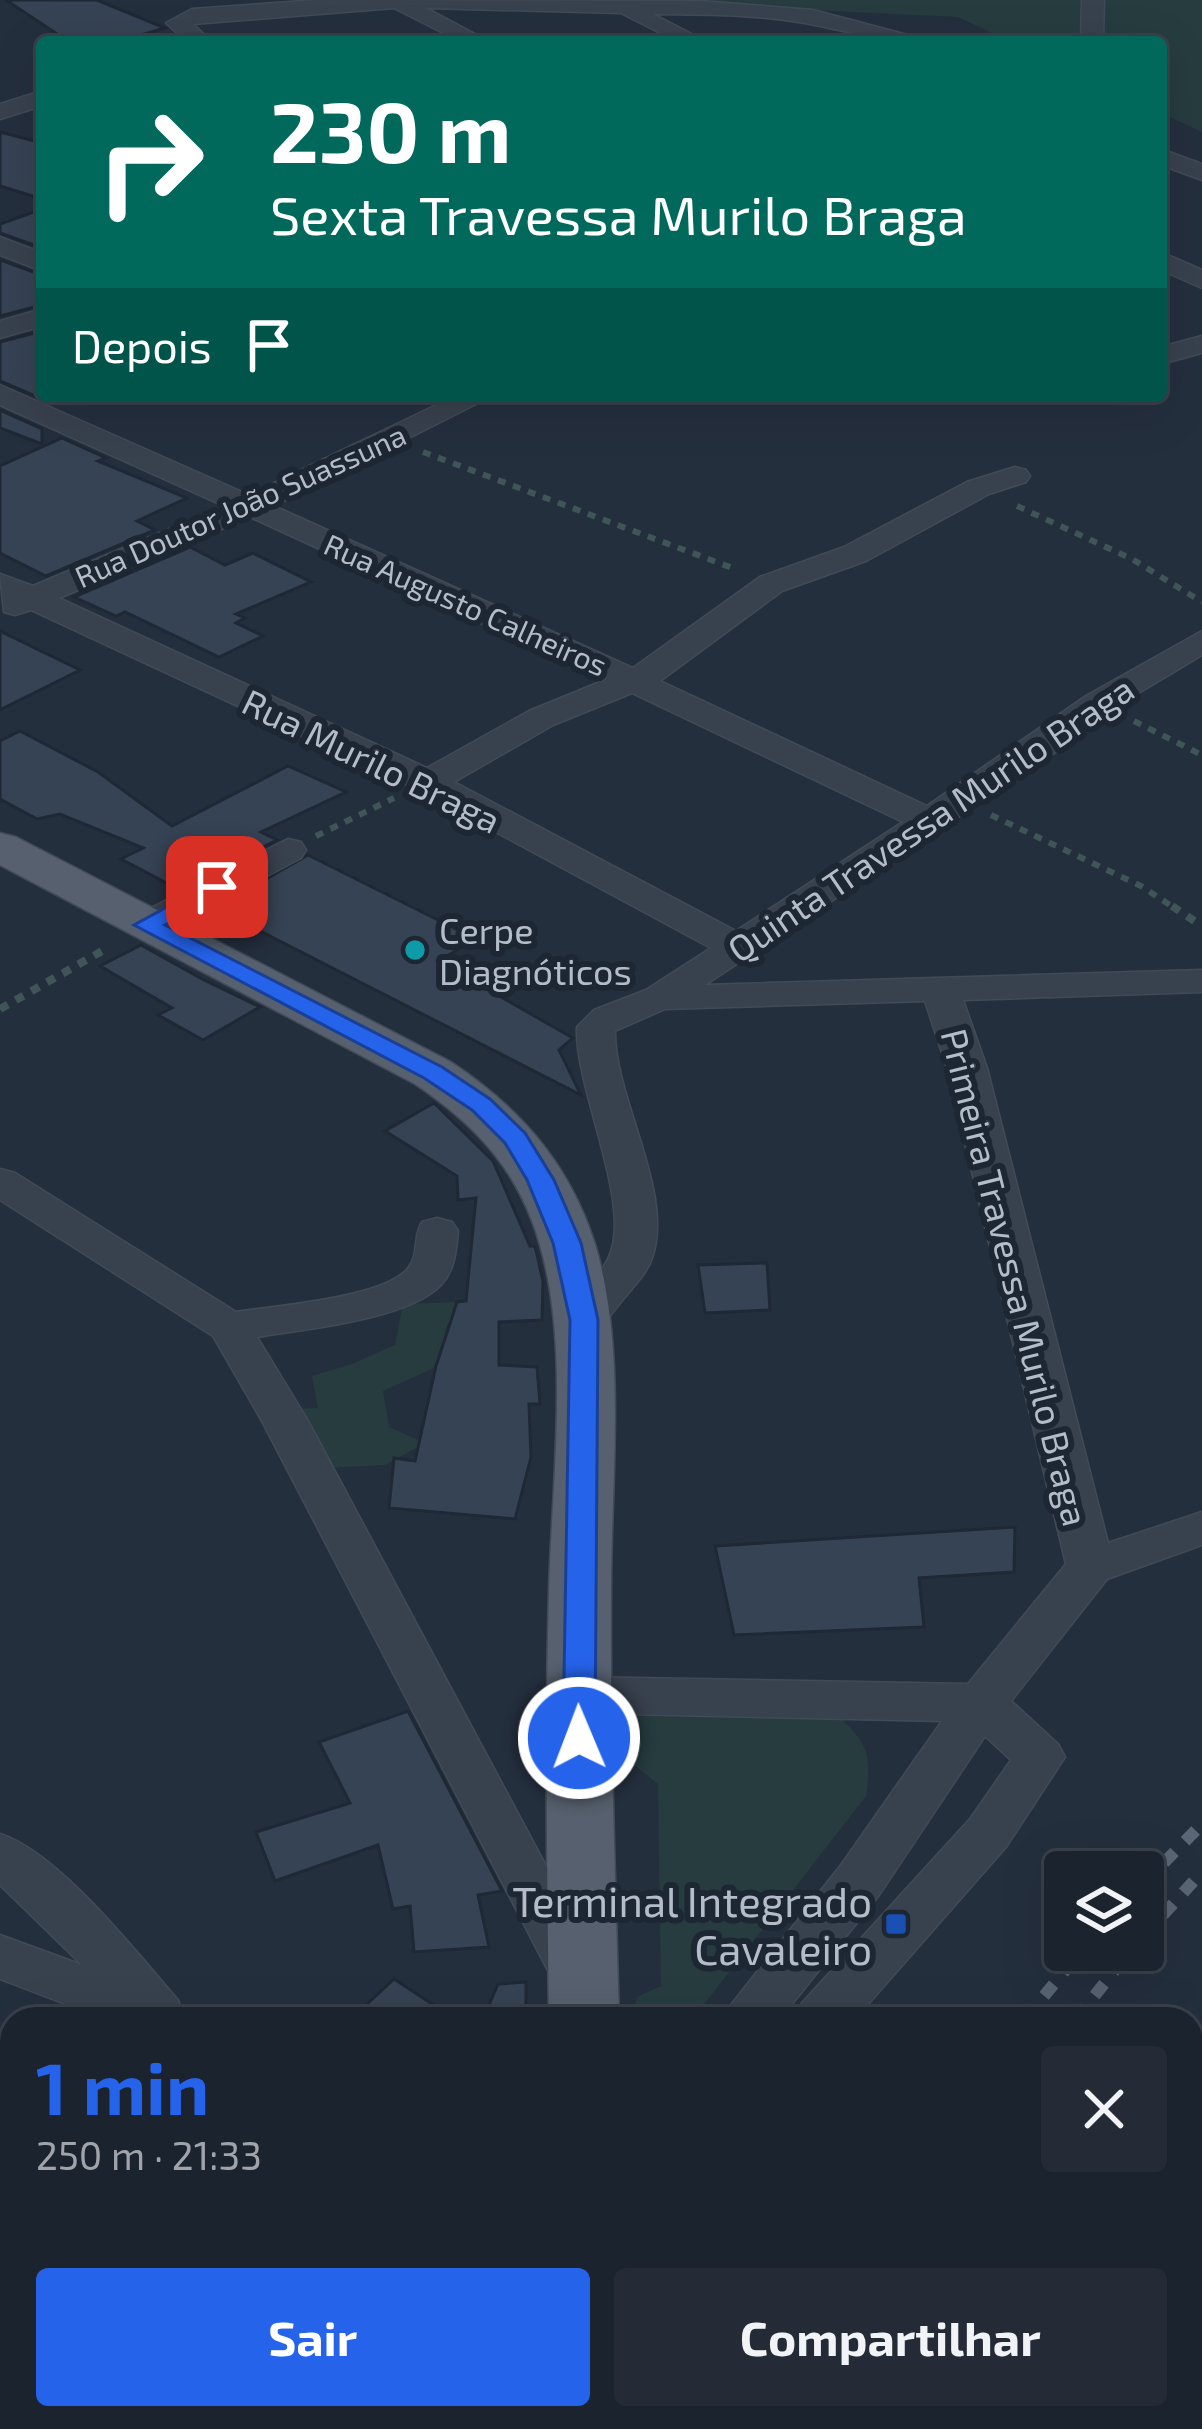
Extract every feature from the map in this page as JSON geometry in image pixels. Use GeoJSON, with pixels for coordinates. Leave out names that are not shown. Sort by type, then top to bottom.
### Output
{"type":"FeatureCollection","features":[{"type":"Feature","properties":{"kind":"main road"},"geometry":{"type":"LineString","coordinates":[[0,847],[433,1072],[481,1105],[515,1139],[541,1180],[567,1243],[584,1320],[578,1695],[585,2004]]}},
{"type":"Feature","properties":{"kind":"street"},"geometry":{"type":"LineString","coordinates":[[1092,36],[1093,0]]}},
{"type":"Feature","properties":{"kind":"street"},"geometry":{"type":"LineString","coordinates":[[394,1],[467,36]]}},
{"type":"Feature","properties":{"kind":"street"},"geometry":{"type":"LineString","coordinates":[[193,36],[177,23],[192,16],[394,1],[814,17],[885,36]]}},
{"type":"Feature","properties":{"kind":"street"},"geometry":{"type":"LineString","coordinates":[[617,6],[683,36]]}},
{"type":"Feature","properties":{"kind":"street"},"geometry":{"type":"LineString","coordinates":[[0,113],[36,100]]}},
{"type":"Feature","properties":{"kind":"street"},"geometry":{"type":"LineString","coordinates":[[0,113],[36,125]]}},
{"type":"Feature","properties":{"kind":"street"},"geometry":{"type":"LineString","coordinates":[[1167,158],[1202,173]]}},
{"type":"Feature","properties":{"kind":"street"},"geometry":{"type":"LineString","coordinates":[[0,245],[36,260]]}},
{"type":"Feature","properties":{"kind":"street"},"geometry":{"type":"LineString","coordinates":[[1167,263],[1202,280]]}},
{"type":"Feature","properties":{"kind":"street"},"geometry":{"type":"LineString","coordinates":[[0,330],[36,319]]}},
{"type":"Feature","properties":{"kind":"street"},"geometry":{"type":"LineString","coordinates":[[1167,354],[1202,344]]}},
{"type":"Feature","properties":{"kind":"street","name":"Rua Augusto Calheiros"},"geometry":{"type":"LineString","coordinates":[[0,394],[636,680],[928,820]]}},
{"type":"Feature","properties":{"kind":"street"},"geometry":{"type":"LineString","coordinates":[[410,402],[443,413]]}},
{"type":"Feature","properties":{"kind":"street","name":"Rua Doutor João Suassuna"},"geometry":{"type":"LineString","coordinates":[[10,597],[248,507],[466,402]]}},
{"type":"Feature","properties":{"kind":"street"},"geometry":{"type":"LineString","coordinates":[[428,782],[541,718],[636,680],[670,661],[713,623],[771,584],[855,554],[978,488],[1016,476]]}},
{"type":"Feature","properties":{"kind":"street","name":"Rua Murilo Braga"},"geometry":{"type":"LineString","coordinates":[[10,597],[428,782],[739,948]]}},
{"type":"Feature","properties":{"kind":"street","name":"Quinta Travessa Murilo Braga"},"geometry":{"type":"LineString","coordinates":[[660,998],[1054,738],[1098,703],[1202,641]]}},
{"type":"Feature","properties":{"kind":"street"},"geometry":{"type":"LineString","coordinates":[[146,925],[288,850]]}},
{"type":"Feature","properties":{"kind":"street"},"geometry":{"type":"LineString","coordinates":[[584,1320],[631,1258],[635,1226],[623,1152],[592,1039],[596,1027],[608,1018],[660,998],[1202,981]]}},
{"type":"Feature","properties":{"kind":"street","name":"Primeira Travessa Murilo Braga"},"geometry":{"type":"LineString","coordinates":[[939,987],[973,1088],[1090,1567]]}},
{"type":"Feature","properties":{"kind":"street"},"geometry":{"type":"LineString","coordinates":[[0,1182],[229,1327],[296,1441],[585,2004]]}},
{"type":"Feature","properties":{"kind":"street"},"geometry":{"type":"LineString","coordinates":[[229,1327],[394,1294],[422,1280],[433,1264],[437,1232]]}},
{"type":"Feature","properties":{"kind":"street"},"geometry":{"type":"LineString","coordinates":[[758,2007],[860,1880],[981,1703],[1090,1567],[1202,1528]]}},
{"type":"Feature","properties":{"kind":"street"},"geometry":{"type":"LineString","coordinates":[[578,1695],[981,1703],[1040,1757],[988,1833],[833,2007]]}},
{"type":"Feature","properties":{"kind":"street"},"geometry":{"type":"LineString","coordinates":[[0,1854],[79,1924],[153,2007]]}},
{"type":"Feature","properties":{"kind":"street"},"geometry":{"type":"LineString","coordinates":[[0,1957],[135,2007]]}},
{"type":"Feature","properties":{"kind":"path"},"geometry":{"type":"LineString","coordinates":[[388,439],[771,584]]}},
{"type":"Feature","properties":{"kind":"path"},"geometry":{"type":"LineString","coordinates":[[978,488],[1132,560],[1202,602]]}},
{"type":"Feature","properties":{"kind":"path"},"geometry":{"type":"LineString","coordinates":[[1098,703],[1202,755]]}},
{"type":"Feature","properties":{"kind":"path"},"geometry":{"type":"LineString","coordinates":[[288,850],[428,782]]}},
{"type":"Feature","properties":{"kind":"path"},"geometry":{"type":"LineString","coordinates":[[960,800],[1141,886],[1202,926]]}},
{"type":"Feature","properties":{"kind":"path"},"geometry":{"type":"LineString","coordinates":[[0,1009],[146,925]]}},
{"type":"Feature","properties":{"kind":"green space"},"geometry":{"type":"Polygon","coordinates":[[[594,0],[1202,0],[1202,132],[1167,116],[1167,36],[998,36],[958,17],[594,0]]]}},
{"type":"Feature","properties":{"kind":"green space"},"geometry":{"type":"Polygon","coordinates":[[[457,1302],[436,1367],[383,1391],[389,1427],[425,1443],[385,1465],[326,1468],[292,1409],[318,1408],[312,1376],[395,1345],[403,1304],[457,1302]]]}},
{"type":"Feature","properties":{"kind":"green space"},"geometry":{"type":"Polygon","coordinates":[[[831,1709],[852,1729],[867,1756],[866,1796],[699,2007],[634,2007],[637,1997],[661,1986],[658,1784],[618,1752],[615,1727],[642,1711],[831,1709]]]}},
{"type":"Feature","properties":{"kind":"building"},"geometry":{"type":"Polygon","coordinates":[[[6,0],[97,0],[165,28],[138,36],[60,36],[6,0]]]}},
{"type":"Feature","properties":{"kind":"building"},"geometry":{"type":"Polygon","coordinates":[[[0,132],[36,141],[36,197],[0,186],[0,132]]]}},
{"type":"Feature","properties":{"kind":"building"},"geometry":{"type":"Polygon","coordinates":[[[36,211],[36,246],[0,233],[0,224],[36,211]]]}},
{"type":"Feature","properties":{"kind":"building"},"geometry":{"type":"Polygon","coordinates":[[[0,260],[36,273],[36,307],[0,316],[0,260]]]}},
{"type":"Feature","properties":{"kind":"building"},"geometry":{"type":"Polygon","coordinates":[[[36,333],[36,396],[0,381],[0,342],[36,333]]]}},
{"type":"Feature","properties":{"kind":"building"},"geometry":{"type":"Polygon","coordinates":[[[0,410],[42,429],[42,444],[0,428],[0,410]]]}},
{"type":"Feature","properties":{"kind":"building"},"geometry":{"type":"Polygon","coordinates":[[[62,438],[106,458],[98,461],[187,498],[137,521],[155,530],[46,576],[0,553],[0,466],[62,438]]]}},
{"type":"Feature","properties":{"kind":"building"},"geometry":{"type":"Polygon","coordinates":[[[190,547],[225,565],[253,553],[311,582],[236,614],[245,618],[236,623],[263,636],[219,657],[125,612],[116,616],[74,597],[190,547]]]}},
{"type":"Feature","properties":{"kind":"building"},"geometry":{"type":"Polygon","coordinates":[[[0,631],[80,670],[0,710],[0,631]]]}},
{"type":"Feature","properties":{"kind":"building"},"geometry":{"type":"Polygon","coordinates":[[[20,731],[98,772],[172,826],[288,766],[346,792],[261,832],[277,840],[178,889],[121,859],[143,848],[60,814],[37,819],[0,799],[0,741],[20,731]]]}},
{"type":"Feature","properties":{"kind":"building"},"geometry":{"type":"Polygon","coordinates":[[[308,855],[476,939],[438,961],[573,1038],[559,1050],[581,1095],[215,908],[308,855]]]}},
{"type":"Feature","properties":{"kind":"building"},"geometry":{"type":"Polygon","coordinates":[[[141,945],[260,1007],[203,1040],[158,1015],[172,1008],[100,966],[141,945]]]}},
{"type":"Feature","properties":{"kind":"building"},"geometry":{"type":"Polygon","coordinates":[[[434,1103],[493,1161],[530,1246],[535,1246],[543,1281],[542,1320],[499,1322],[499,1365],[537,1367],[540,1404],[529,1404],[531,1457],[515,1519],[389,1508],[394,1458],[415,1461],[436,1366],[457,1302],[466,1301],[476,1198],[458,1200],[457,1176],[385,1131],[434,1103]]]}},
{"type":"Feature","properties":{"kind":"building"},"geometry":{"type":"Polygon","coordinates":[[[767,1263],[770,1310],[705,1313],[698,1265],[767,1263]]]}},
{"type":"Feature","properties":{"kind":"building"},"geometry":{"type":"Polygon","coordinates":[[[1015,1527],[1014,1572],[919,1578],[924,1627],[734,1635],[715,1546],[1015,1527]]]}},
{"type":"Feature","properties":{"kind":"building"},"geometry":{"type":"Polygon","coordinates":[[[408,1711],[502,1891],[478,1895],[489,1947],[414,1952],[410,1906],[393,1909],[378,1845],[275,1881],[256,1832],[350,1803],[319,1742],[408,1711]]]}},
{"type":"Feature","properties":{"kind":"building"},"geometry":{"type":"Polygon","coordinates":[[[394,1979],[437,2007],[364,2007],[394,1979]]]}},
{"type":"Feature","properties":{"kind":"building"},"geometry":{"type":"Polygon","coordinates":[[[526,1982],[526,2007],[488,2007],[498,1984],[526,1982]]]}},
{"type":"Feature","properties":{"kind":"railway"},"geometry":{"type":"LineString","coordinates":[[1164,1863],[1202,1824]]}},
{"type":"Feature","properties":{"kind":"railway"},"geometry":{"type":"LineString","coordinates":[[1164,1914],[1202,1872]]}},
{"type":"Feature","properties":{"kind":"railway"},"geometry":{"type":"LineString","coordinates":[[1035,2007],[1065,1971]]}},
{"type":"Feature","properties":{"kind":"railway"},"geometry":{"type":"LineString","coordinates":[[1086,2007],[1114,1971]]}},
{"type":"Feature","properties":{"kind":"place","name":"Cerpe Diagnóticos"},"geometry":{"type":"Point","coordinates":[415,950]}},
{"type":"Feature","properties":{"kind":"place","name":"Terminal Integrado Cavaleiro"},"geometry":{"type":"Point","coordinates":[896,1924]}},
{"type":"Feature","properties":{"kind":"route"},"geometry":{"type":"LineString","coordinates":[[217,887],[146,925],[433,1072],[481,1105],[515,1139],[541,1180],[567,1243],[584,1320],[579,1738]]}}]}
